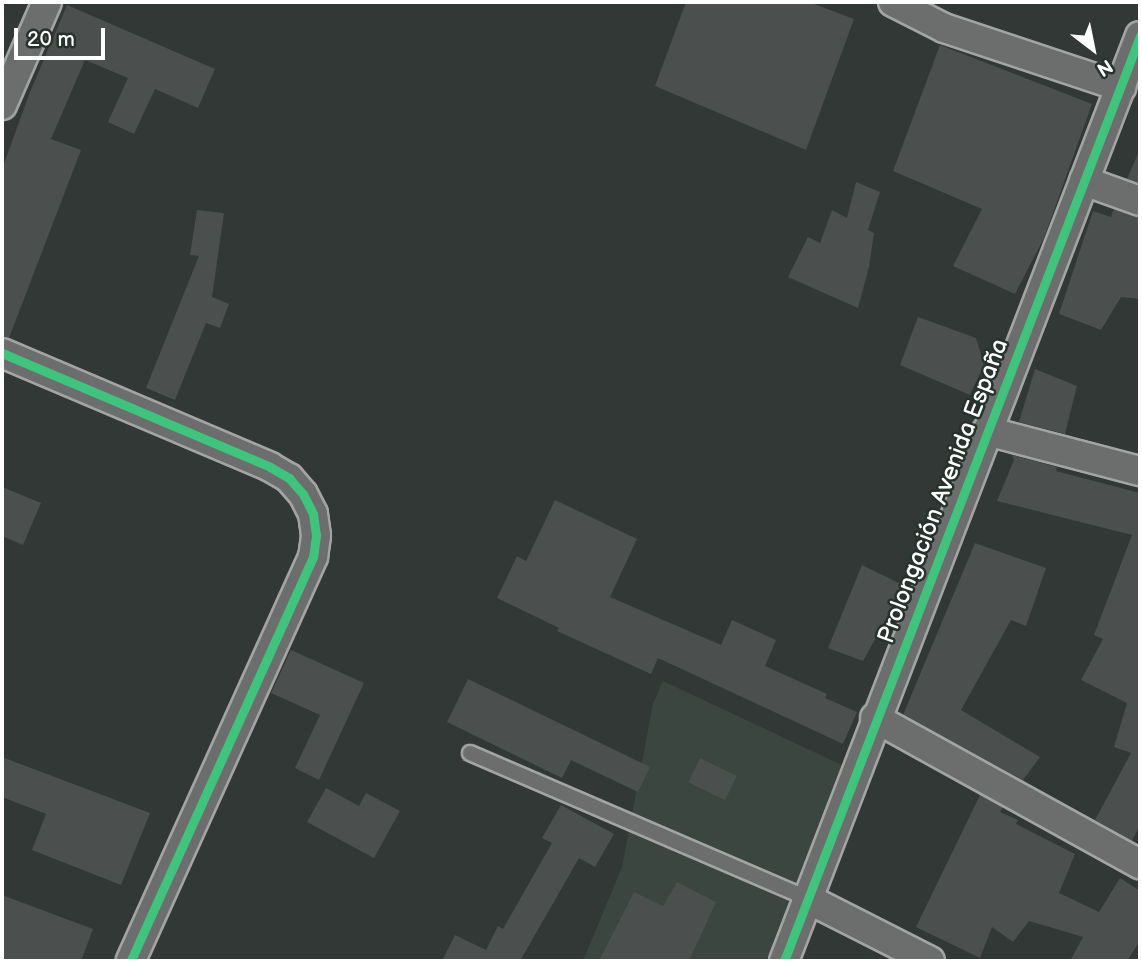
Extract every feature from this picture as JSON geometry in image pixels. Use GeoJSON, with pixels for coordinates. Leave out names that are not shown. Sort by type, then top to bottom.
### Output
{"type":"FeatureCollection","features":[{"type":"Feature","properties":{"kind":"street"},"geometry":{"type":"LineString","coordinates":[[2,105],[47,2]]}},
{"type":"Feature","properties":{"kind":"street"},"geometry":{"type":"LineString","coordinates":[[893,2],[944,28],[1121,87]]}},
{"type":"Feature","properties":{"kind":"street","name":"Prolongación Avenida España"},"geometry":{"type":"LineString","coordinates":[[784,961],[875,718],[1140,36]]}},
{"type":"Feature","properties":{"kind":"street"},"geometry":{"type":"LineString","coordinates":[[1084,181],[1140,201]]}},
{"type":"Feature","properties":{"kind":"street"},"geometry":{"type":"LineString","coordinates":[[2,353],[270,467],[289,478],[303,494],[313,514],[316,536],[313,557],[131,961]]}},
{"type":"Feature","properties":{"kind":"street"},"geometry":{"type":"LineString","coordinates":[[987,432],[1140,471]]}},
{"type":"Feature","properties":{"kind":"street"},"geometry":{"type":"LineString","coordinates":[[875,718],[1140,864]]}},
{"type":"Feature","properties":{"kind":"street"},"geometry":{"type":"LineString","coordinates":[[806,898],[930,961]]}},
{"type":"Feature","properties":{"kind":"lane"},"geometry":{"type":"LineString","coordinates":[[470,754],[806,898]]}},
{"type":"Feature","properties":{"kind":"shaded area"},"geometry":{"type":"Polygon","coordinates":[[[663,681],[846,767],[769,961],[583,961],[622,867],[653,704],[663,681]]]}},
{"type":"Feature","properties":{"kind":"building"},"geometry":{"type":"Polygon","coordinates":[[[686,2],[809,2],[854,19],[806,150],[655,86],[686,2]]]}},
{"type":"Feature","properties":{"kind":"building"},"geometry":{"type":"Polygon","coordinates":[[[67,5],[215,69],[198,108],[155,89],[134,134],[108,122],[128,78],[85,60],[51,139],[81,150],[9,338],[2,337],[2,169],[30,92],[67,5]]]}},
{"type":"Feature","properties":{"kind":"building"},"geometry":{"type":"Polygon","coordinates":[[[940,45],[1092,104],[1044,238],[1015,294],[953,266],[982,209],[893,171],[940,45]]]}},
{"type":"Feature","properties":{"kind":"building"},"geometry":{"type":"Polygon","coordinates":[[[1140,149],[1140,183],[1127,179],[1140,149]]]}},
{"type":"Feature","properties":{"kind":"building"},"geometry":{"type":"Polygon","coordinates":[[[856,182],[880,192],[868,230],[874,233],[869,267],[858,308],[788,277],[808,237],[820,243],[832,210],[847,218],[856,182]]]}},
{"type":"Feature","properties":{"kind":"building"},"geometry":{"type":"Polygon","coordinates":[[[1114,209],[1140,217],[1140,299],[1121,297],[1101,330],[1059,314],[1093,211],[1111,217],[1114,209]]]}},
{"type":"Feature","properties":{"kind":"building"},"geometry":{"type":"Polygon","coordinates":[[[197,210],[224,213],[212,297],[229,304],[220,328],[206,323],[175,400],[146,388],[199,256],[190,255],[197,210]]]}},
{"type":"Feature","properties":{"kind":"building"},"geometry":{"type":"Polygon","coordinates":[[[918,317],[976,338],[984,365],[970,395],[900,365],[918,317]]]}},
{"type":"Feature","properties":{"kind":"building"},"geometry":{"type":"Polygon","coordinates":[[[1035,369],[1077,386],[1065,434],[1019,422],[1035,369]]]}},
{"type":"Feature","properties":{"kind":"building"},"geometry":{"type":"Polygon","coordinates":[[[1012,455],[1057,467],[1056,471],[1140,493],[1140,825],[1132,841],[1095,820],[1131,753],[1114,747],[1127,703],[1081,680],[1103,639],[1094,635],[1132,535],[997,501],[1014,460],[1012,455]]]}},
{"type":"Feature","properties":{"kind":"building"},"geometry":{"type":"Polygon","coordinates":[[[2,487],[41,503],[23,545],[2,536],[2,487]]]}},
{"type":"Feature","properties":{"kind":"building"},"geometry":{"type":"Polygon","coordinates":[[[555,500],[637,539],[610,597],[721,645],[732,620],[776,640],[765,666],[827,694],[825,698],[857,712],[843,744],[658,658],[651,674],[557,631],[559,628],[497,598],[517,556],[526,561],[555,500]]]}},
{"type":"Feature","properties":{"kind":"building"},"geometry":{"type":"Polygon","coordinates":[[[975,543],[1046,568],[1026,626],[1011,620],[961,710],[1040,757],[1023,780],[903,715],[975,543]]]}},
{"type":"Feature","properties":{"kind":"building"},"geometry":{"type":"Polygon","coordinates":[[[862,565],[905,586],[863,661],[828,648],[862,565]]]}},
{"type":"Feature","properties":{"kind":"building"},"geometry":{"type":"Polygon","coordinates":[[[291,650],[364,683],[319,780],[295,768],[320,715],[271,693],[291,650]]]}},
{"type":"Feature","properties":{"kind":"building"},"geometry":{"type":"Polygon","coordinates":[[[468,679],[650,767],[638,792],[571,760],[562,778],[447,722],[468,679]]]}},
{"type":"Feature","properties":{"kind":"building"},"geometry":{"type":"Polygon","coordinates":[[[2,757],[150,813],[121,885],[32,850],[46,814],[2,797],[2,757]]]}},
{"type":"Feature","properties":{"kind":"building"},"geometry":{"type":"Polygon","coordinates":[[[700,758],[737,776],[725,800],[688,782],[700,758]]]}},
{"type":"Feature","properties":{"kind":"building"},"geometry":{"type":"Polygon","coordinates":[[[326,788],[359,806],[366,793],[400,811],[374,858],[307,822],[326,788]]]}},
{"type":"Feature","properties":{"kind":"building"},"geometry":{"type":"Polygon","coordinates":[[[980,795],[1003,807],[1000,812],[1018,820],[1016,824],[1075,854],[1059,893],[1099,912],[1120,878],[1140,891],[1140,941],[1127,961],[1070,961],[1083,937],[1029,921],[1013,942],[992,927],[980,958],[916,927],[980,795]]]}},
{"type":"Feature","properties":{"kind":"building"},"geometry":{"type":"Polygon","coordinates":[[[561,805],[614,834],[595,867],[579,858],[520,961],[442,961],[455,935],[486,950],[498,926],[503,929],[552,843],[542,838],[561,805]]]}},
{"type":"Feature","properties":{"kind":"building"},"geometry":{"type":"Polygon","coordinates":[[[677,882],[716,902],[689,961],[599,961],[634,892],[663,906],[677,882]]]}},
{"type":"Feature","properties":{"kind":"building"},"geometry":{"type":"Polygon","coordinates":[[[2,895],[93,929],[81,961],[2,961],[2,895]]]}},
{"type":"Feature","properties":{"kind":"cycle path"},"geometry":{"type":"LineString","coordinates":[[784,961],[1140,36]]}},
{"type":"Feature","properties":{"kind":"cycle path"},"geometry":{"type":"LineString","coordinates":[[2,353],[270,467],[289,478],[303,494],[313,514],[316,536],[313,557],[131,961]]}}]}
